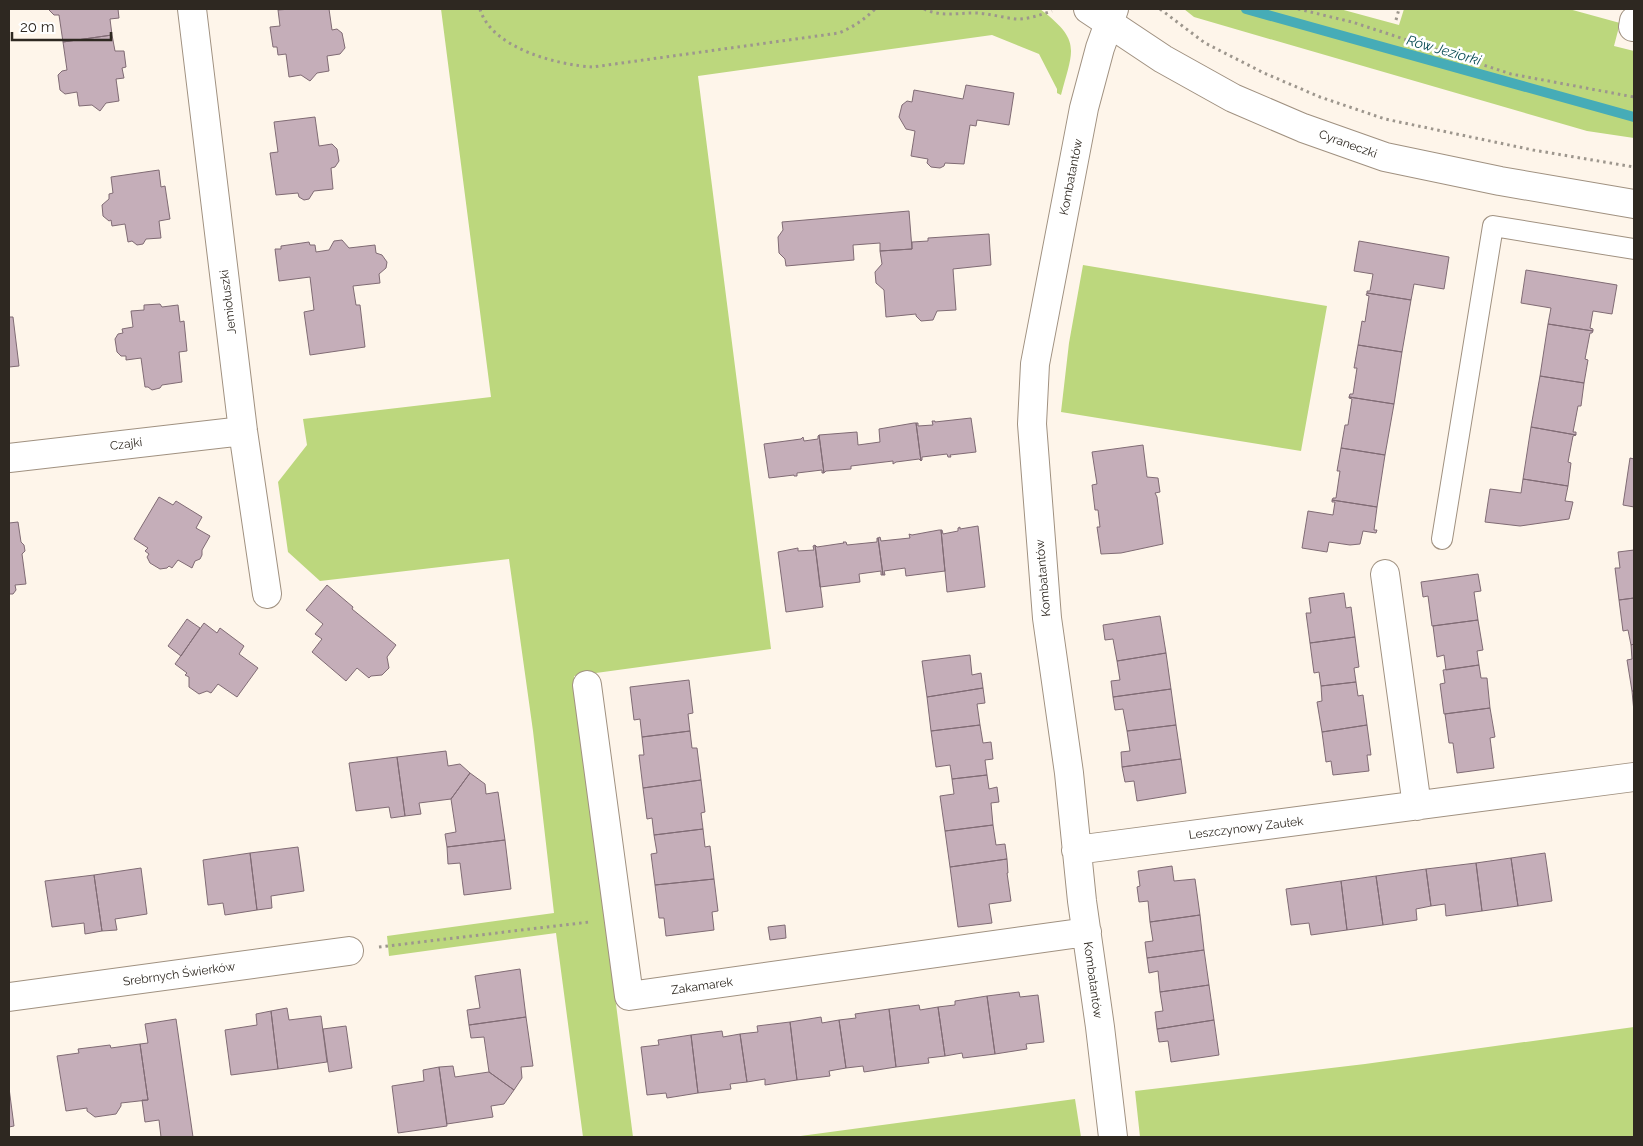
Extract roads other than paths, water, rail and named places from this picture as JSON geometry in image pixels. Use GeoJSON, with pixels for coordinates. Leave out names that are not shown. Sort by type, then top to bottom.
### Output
{"type":"FeatureCollection","features":[{"type":"Feature","properties":{"kind":"street","name":"Jemiołuszki"},"geometry":{"type":"LineString","coordinates":[[192,9],[243,431],[267,594]]}},
{"type":"Feature","properties":{"kind":"street","name":"Cyraneczki"},"geometry":{"type":"LineString","coordinates":[[1104,13],[1163,58],[1233,98],[1303,128],[1386,158],[1500,181],[1634,204]]}},
{"type":"Feature","properties":{"kind":"street","name":"Kombatantów"},"geometry":{"type":"LineString","coordinates":[[1104,13],[1034,364],[1032,424],[1046,618],[1069,773],[1076,850],[1113,1137]]}},
{"type":"Feature","properties":{"kind":"street","name":"Czajki"},"geometry":{"type":"LineString","coordinates":[[9,458],[243,431]]}},
{"type":"Feature","properties":{"kind":"street"},"geometry":{"type":"LineString","coordinates":[[1385,574],[1417,806]]}},
{"type":"Feature","properties":{"kind":"street","name":"Zakamarek"},"geometry":{"type":"LineString","coordinates":[[587,685],[629,996],[1087,932]]}},
{"type":"Feature","properties":{"kind":"street","name":"Leszczynowy Zaułek"},"geometry":{"type":"LineString","coordinates":[[1076,850],[1634,777]]}},
{"type":"Feature","properties":{"kind":"street","name":"Srebrnych Świerków"},"geometry":{"type":"LineString","coordinates":[[9,997],[348,951]]}},
{"type":"Feature","properties":{"kind":"lane"},"geometry":{"type":"LineString","coordinates":[[1442,539],[1493,226],[1634,249]]}},
{"type":"Feature","properties":{"kind":"waterway","name":"Rów Jeziorki"},"geometry":{"type":"LineString","coordinates":[[1246,9],[1634,117]]}}]}
